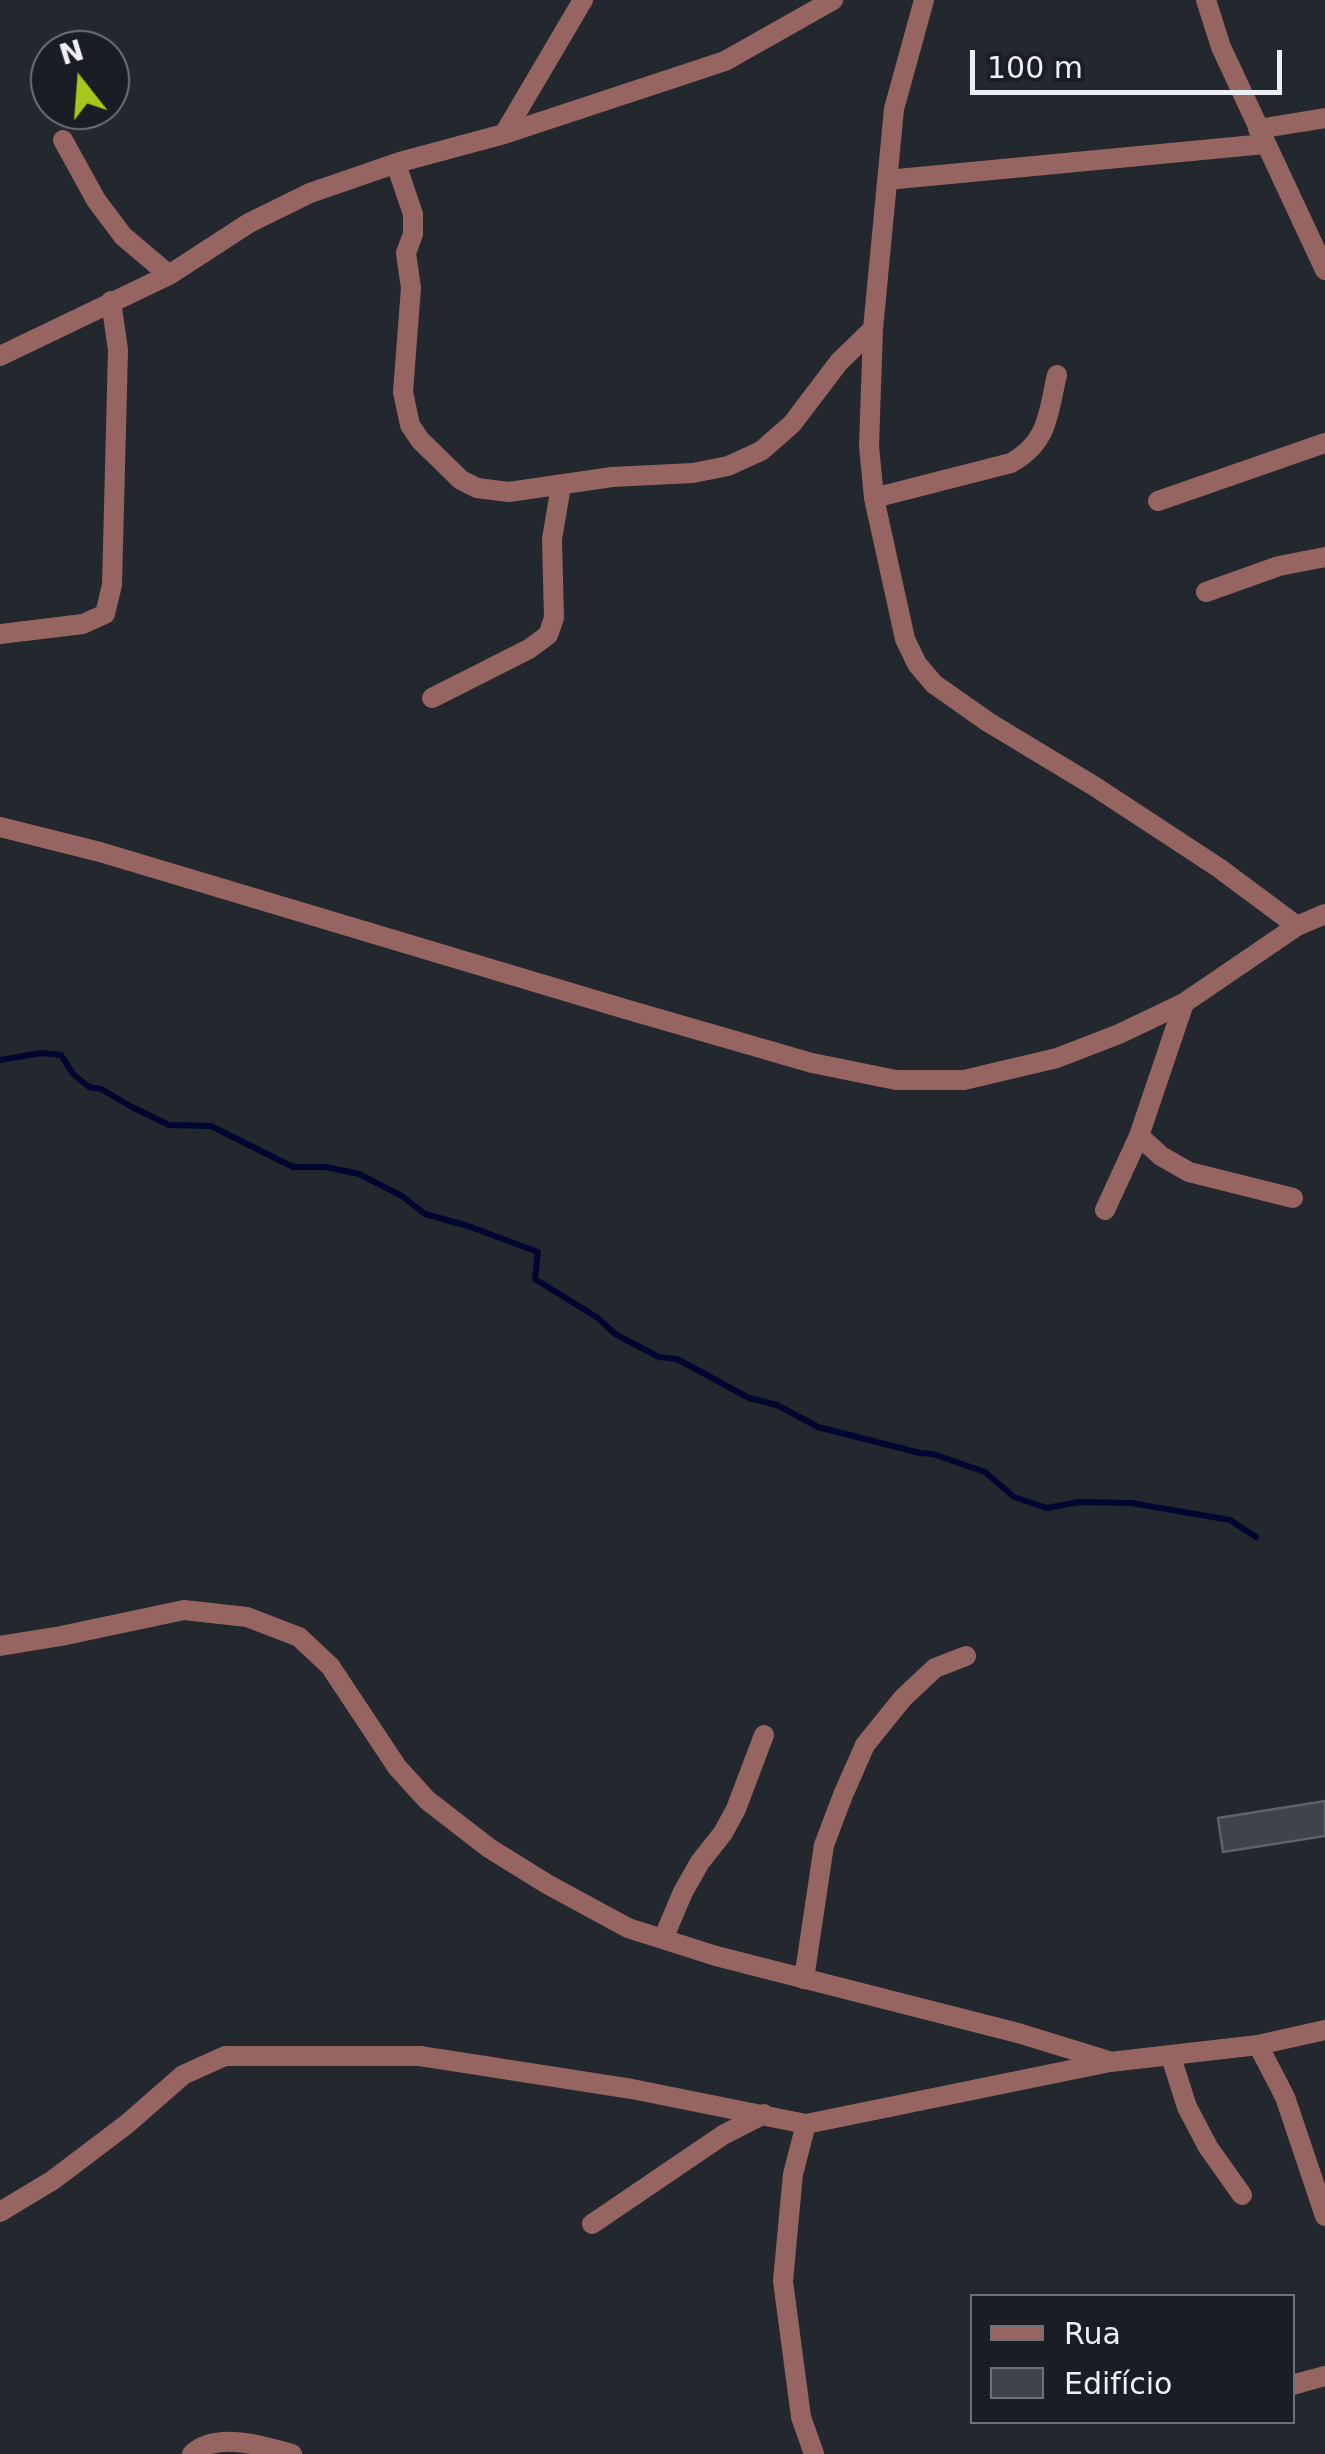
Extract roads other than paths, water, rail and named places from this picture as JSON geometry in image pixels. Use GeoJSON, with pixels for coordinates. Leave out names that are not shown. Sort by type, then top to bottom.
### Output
{"type":"FeatureCollection","features":[{"type":"Feature","properties":{"kind":"street"},"geometry":{"type":"LineString","coordinates":[[504,134],[583,0]]}},
{"type":"Feature","properties":{"kind":"street"},"geometry":{"type":"LineString","coordinates":[[0,356],[168,274],[310,193],[725,61],[833,0]]}},
{"type":"Feature","properties":{"kind":"street"},"geometry":{"type":"LineString","coordinates":[[924,0],[894,109],[873,328],[869,446],[874,498],[906,639],[917,664],[934,684],[1219,868],[1297,926]]}},
{"type":"Feature","properties":{"kind":"street"},"geometry":{"type":"LineString","coordinates":[[1206,0],[1221,46],[1325,270]]}},
{"type":"Feature","properties":{"kind":"street"},"geometry":{"type":"LineString","coordinates":[[887,180],[1262,137],[1325,118]]}},
{"type":"Feature","properties":{"kind":"street"},"geometry":{"type":"LineString","coordinates":[[63,140],[96,200],[123,236],[168,274]]}},
{"type":"Feature","properties":{"kind":"street"},"geometry":{"type":"LineString","coordinates":[[396,164],[413,214],[413,234],[406,253],[411,288],[402,392],[410,425],[420,440],[462,480],[477,488],[509,492],[612,477],[693,474],[728,466],[761,451],[792,424],[839,362],[873,328]]}},
{"type":"Feature","properties":{"kind":"street"},"geometry":{"type":"LineString","coordinates":[[0,634],[83,624],[105,614],[112,585],[118,350],[112,302]]}},
{"type":"Feature","properties":{"kind":"street"},"geometry":{"type":"LineString","coordinates":[[874,498],[1025,455],[1042,436],[1058,375]]}},
{"type":"Feature","properties":{"kind":"street"},"geometry":{"type":"LineString","coordinates":[[1158,501],[1325,443]]}},
{"type":"Feature","properties":{"kind":"street"},"geometry":{"type":"LineString","coordinates":[[432,698],[529,649],[548,635],[554,618],[552,538],[561,486]]}},
{"type":"Feature","properties":{"kind":"street"},"geometry":{"type":"LineString","coordinates":[[1206,592],[1279,566],[1325,557]]}},
{"type":"Feature","properties":{"kind":"street"},"geometry":{"type":"LineString","coordinates":[[0,827],[100,852],[812,1063],[896,1080],[964,1080],[1057,1058],[1184,1003],[1297,926],[1325,914]]}},
{"type":"Feature","properties":{"kind":"street"},"geometry":{"type":"LineString","coordinates":[[1105,1210],[1139,1136],[1184,1003]]}},
{"type":"Feature","properties":{"kind":"street"},"geometry":{"type":"LineString","coordinates":[[1139,1136],[1161,1156],[1189,1172],[1293,1198]]}},
{"type":"Feature","properties":{"kind":"street"},"geometry":{"type":"LineString","coordinates":[[0,1646],[184,1610],[248,1617],[299,1637],[330,1666],[397,1767],[426,1800],[489,1848],[628,1928],[1018,2033],[1110,2062]]}},
{"type":"Feature","properties":{"kind":"street"},"geometry":{"type":"LineString","coordinates":[[804,1978],[824,1846],[865,1745],[903,1698],[935,1668],[966,1656]]}},
{"type":"Feature","properties":{"kind":"street"},"geometry":{"type":"LineString","coordinates":[[663,1939],[700,1862],[736,1809],[764,1735]]}},
{"type":"Feature","properties":{"kind":"street"},"geometry":{"type":"LineString","coordinates":[[0,2212],[52,2180],[127,2124],[183,2075],[225,2056],[420,2056],[632,2089],[806,2124],[1110,2062],[1258,2046],[1325,2030]]}},
{"type":"Feature","properties":{"kind":"street"},"geometry":{"type":"LineString","coordinates":[[1258,2046],[1285,2097],[1325,2216]]}},
{"type":"Feature","properties":{"kind":"street"},"geometry":{"type":"LineString","coordinates":[[1170,2057],[1201,2134],[1242,2195]]}},
{"type":"Feature","properties":{"kind":"street"},"geometry":{"type":"LineString","coordinates":[[592,2224],[722,2136],[764,2114]]}},
{"type":"Feature","properties":{"kind":"street"},"geometry":{"type":"LineString","coordinates":[[806,2124],[793,2174],[783,2281],[801,2417],[814,2454]]}},
{"type":"Feature","properties":{"kind":"street"},"geometry":{"type":"LineString","coordinates":[[1295,2384],[1325,2376]]}},
{"type":"Feature","properties":{"kind":"street"},"geometry":{"type":"LineString","coordinates":[[192,2454],[200,2446],[248,2441],[292,2454]]}},
{"type":"Feature","properties":{"kind":"waterway"},"geometry":{"type":"LineString","coordinates":[[0,1060],[41,1053],[61,1055],[73,1074],[89,1087],[101,1089],[169,1125],[211,1126],[293,1167],[326,1167],[359,1174],[402,1196],[425,1214],[538,1252],[535,1279],[598,1318],[615,1334],[659,1357],[677,1359],[749,1398],[777,1405],[818,1427],[933,1454],[985,1472],[1014,1497],[1047,1508],[1079,1502],[1131,1503],[1230,1520],[1256,1537]]}}]}
